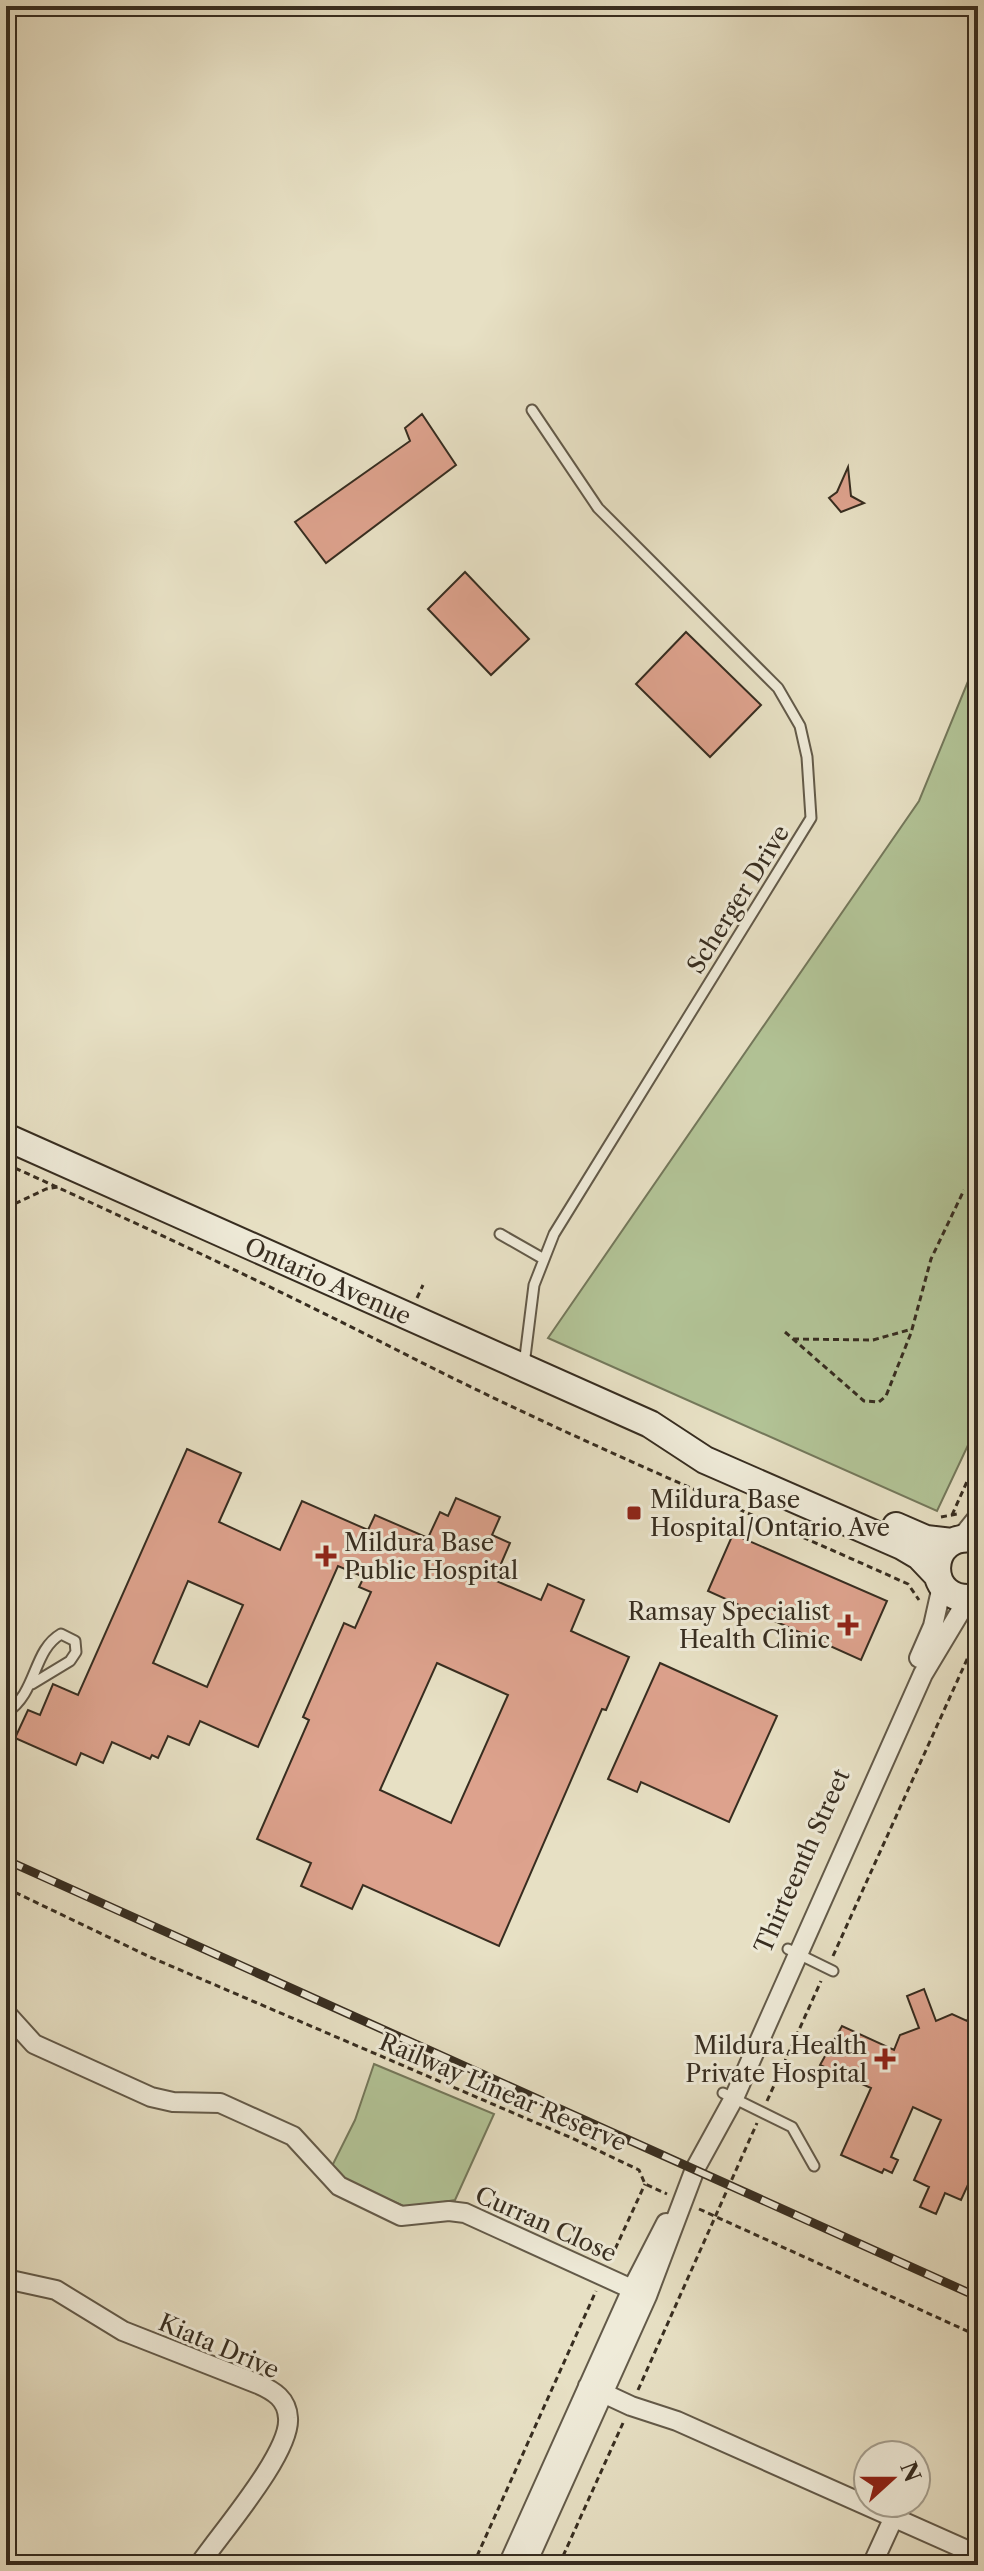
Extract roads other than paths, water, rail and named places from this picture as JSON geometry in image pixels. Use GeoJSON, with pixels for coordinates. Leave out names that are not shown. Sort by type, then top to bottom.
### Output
{"type":"FeatureCollection","features":[{"type":"Feature","properties":{"kind":"street","name":"Ontario Avenue"},"geometry":{"type":"LineString","coordinates":[[6,1137],[523,1369],[650,1424],[686,1434],[926,1539],[961,1534]]}},
{"type":"Feature","properties":{"kind":"street","name":"Ontario Avenue"},"geometry":{"type":"LineString","coordinates":[[650,1424],[705,1460],[902,1546],[919,1556],[939,1590],[958,1598],[973,1598]]}},
{"type":"Feature","properties":{"kind":"street"},"geometry":{"type":"LineString","coordinates":[[939,1590],[939,1557],[978,1517]]}},
{"type":"Feature","properties":{"kind":"street","name":"Thirteenth Street"},"geometry":{"type":"LineString","coordinates":[[793,1952],[926,1643],[939,1590]]}},
{"type":"Feature","properties":{"kind":"street","name":"Thirteenth Street"},"geometry":{"type":"LineString","coordinates":[[508,2565],[598,2385],[640,2292],[657,2237],[681,2200],[923,1674],[973,1598]]}},
{"type":"Feature","properties":{"kind":"street","name":"Curran Close"},"geometry":{"type":"LineString","coordinates":[[6,2013],[34,2044],[151,2097],[173,2102],[220,2103],[293,2136],[339,2186],[401,2216],[457,2211],[640,2292]]}},
{"type":"Feature","properties":{"kind":"street","name":"Kiata Drive"},"geometry":{"type":"LineString","coordinates":[[6,2279],[56,2290],[123,2331],[275,2391],[282,2399],[289,2421],[281,2444],[251,2494],[199,2565]]}},
{"type":"Feature","properties":{"kind":"street"},"geometry":{"type":"LineString","coordinates":[[598,2385],[852,2498]]}},
{"type":"Feature","properties":{"kind":"street","name":"Thirteenth Street"},"geometry":{"type":"LineString","coordinates":[[526,2565],[598,2385]]}},
{"type":"Feature","properties":{"kind":"street"},"geometry":{"type":"LineString","coordinates":[[872,2565],[893,2519]]}},
{"type":"Feature","properties":{"kind":"street"},"geometry":{"type":"LineString","coordinates":[[898,2519],[978,2555]]}},
{"type":"Feature","properties":{"kind":"lane","name":"Scherger Drive"},"geometry":{"type":"LineString","coordinates":[[523,1369],[528,1317],[542,1258],[569,1206],[811,818],[807,757],[800,726],[778,688],[598,508],[532,410]]}},
{"type":"Feature","properties":{"kind":"lane"},"geometry":{"type":"LineString","coordinates":[[500,1234],[542,1258]]}},
{"type":"Feature","properties":{"kind":"lane"},"geometry":{"type":"LineString","coordinates":[[6,1713],[22,1700],[52,1640],[61,1634],[75,1641],[76,1652],[70,1661],[32,1684]]}},
{"type":"Feature","properties":{"kind":"lane"},"geometry":{"type":"LineString","coordinates":[[793,1952],[830,1970]]}},
{"type":"Feature","properties":{"kind":"lane"},"geometry":{"type":"LineString","coordinates":[[728,2096],[792,2127],[814,2166]]}},
{"type":"Feature","properties":{"kind":"railway"},"geometry":{"type":"LineString","coordinates":[[6,1860],[978,2297]]}},
{"type":"Feature","properties":{"kind":"place","name":"Mildura Base Hospital/Ontario Ave"},"geometry":{"type":"Point","coordinates":[634,1513]}},
{"type":"Feature","properties":{"kind":"place","name":"Mildura Base Public Hospital"},"geometry":{"type":"Point","coordinates":[326,1556]}},
{"type":"Feature","properties":{"kind":"place","name":"Ramsay Specialist Health Clinic"},"geometry":{"type":"Point","coordinates":[848,1625]}},
{"type":"Feature","properties":{"kind":"place","name":"Mildura Health Private Hospital"},"geometry":{"type":"Point","coordinates":[885,2059]}}]}
